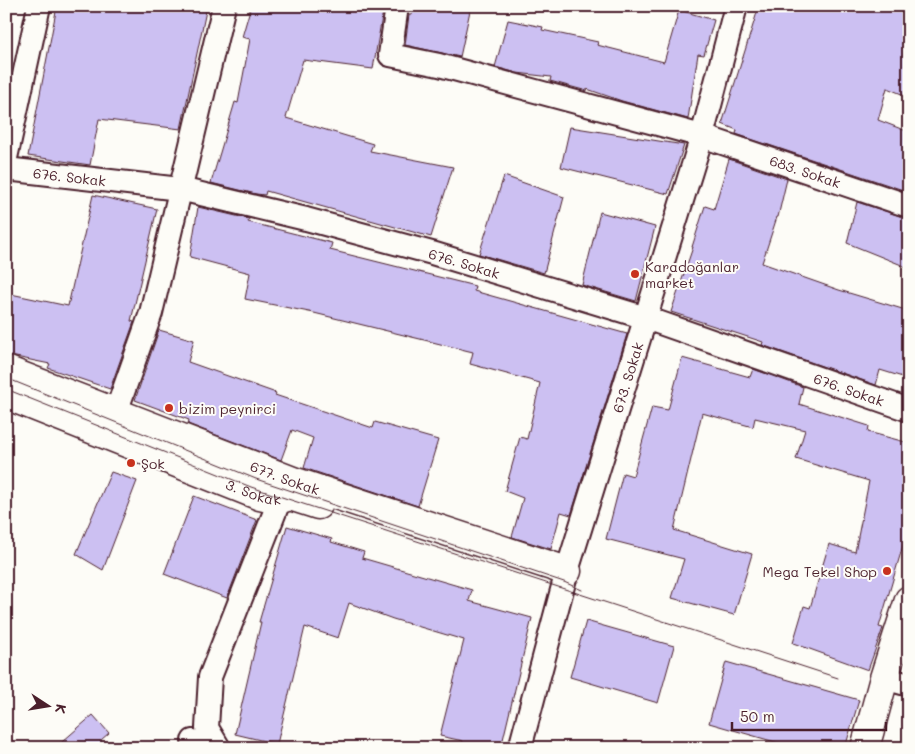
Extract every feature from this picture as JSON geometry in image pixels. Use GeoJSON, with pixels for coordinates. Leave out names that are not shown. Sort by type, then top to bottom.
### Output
{"type":"FeatureCollection","features":[{"type":"Feature","properties":{"kind":"street"},"geometry":{"type":"LineString","coordinates":[[6,158],[39,6]]}},
{"type":"Feature","properties":{"kind":"street"},"geometry":{"type":"LineString","coordinates":[[116,412],[151,313],[224,6]]}},
{"type":"Feature","properties":{"kind":"street","name":"683. Sokak"},"geometry":{"type":"LineString","coordinates":[[397,6],[390,55],[439,65],[702,136],[909,206]]}},
{"type":"Feature","properties":{"kind":"street","name":"673. Sokak"},"geometry":{"type":"LineString","coordinates":[[520,748],[565,579],[702,136],[736,6]]}},
{"type":"Feature","properties":{"kind":"street","name":"676. Sokak"},"geometry":{"type":"LineString","coordinates":[[6,169],[180,189],[432,252],[646,318],[909,410]]}},
{"type":"Feature","properties":{"kind":"street","name":"677. Sokak"},"geometry":{"type":"LineString","coordinates":[[6,370],[116,412],[288,490]]}},
{"type":"Feature","properties":{"kind":"street","name":"3. Sokak"},"geometry":{"type":"LineString","coordinates":[[6,395],[260,496],[274,499],[288,490],[290,496],[565,579]]}},
{"type":"Feature","properties":{"kind":"street"},"geometry":{"type":"LineString","coordinates":[[219,748],[207,728],[210,677],[278,504],[288,490]]}},
{"type":"Feature","properties":{"kind":"street"},"geometry":{"type":"LineString","coordinates":[[864,748],[896,681],[909,600]]}},
{"type":"Feature","properties":{"kind":"building"},"geometry":{"type":"Polygon","coordinates":[[[57,6],[207,6],[181,129],[99,119],[90,165],[28,156],[57,6]]]}},
{"type":"Feature","properties":{"kind":"building"},"geometry":{"type":"Polygon","coordinates":[[[251,6],[356,6],[383,11],[373,69],[303,60],[286,118],[373,144],[370,151],[453,167],[431,237],[266,191],[265,195],[256,194],[211,183],[235,102],[238,103],[250,39],[242,37],[251,6]]]}},
{"type":"Feature","properties":{"kind":"building"},"geometry":{"type":"Polygon","coordinates":[[[414,6],[471,6],[460,57],[405,45],[409,15],[411,15],[414,6]]]}},
{"type":"Feature","properties":{"kind":"building"},"geometry":{"type":"Polygon","coordinates":[[[759,6],[895,6],[909,11],[909,97],[887,88],[878,120],[909,132],[909,192],[736,134],[737,130],[722,124],[759,6]]]}},
{"type":"Feature","properties":{"kind":"building"},"geometry":{"type":"Polygon","coordinates":[[[679,10],[714,20],[704,55],[698,54],[688,119],[622,101],[587,89],[587,91],[550,81],[551,77],[517,73],[495,67],[508,20],[543,27],[542,30],[598,42],[597,45],[664,62],[679,10]]]}},
{"type":"Feature","properties":{"kind":"building"},"geometry":{"type":"Polygon","coordinates":[[[570,127],[684,145],[668,194],[561,167],[570,127]]]}},
{"type":"Feature","properties":{"kind":"building"},"geometry":{"type":"Polygon","coordinates":[[[729,159],[787,179],[778,217],[762,263],[839,290],[909,311],[909,379],[880,370],[876,385],[762,345],[763,342],[671,312],[705,206],[714,209],[729,159]]]}},
{"type":"Feature","properties":{"kind":"building"},"geometry":{"type":"Polygon","coordinates":[[[504,176],[564,197],[544,273],[479,254],[504,176]]]}},
{"type":"Feature","properties":{"kind":"building"},"geometry":{"type":"Polygon","coordinates":[[[93,195],[157,209],[131,321],[134,322],[110,389],[48,368],[50,364],[6,355],[6,293],[68,306],[93,195]]]}},
{"type":"Feature","properties":{"kind":"building"},"geometry":{"type":"Polygon","coordinates":[[[857,202],[909,219],[909,268],[847,243],[857,202]]]}},
{"type":"Feature","properties":{"kind":"building"},"geometry":{"type":"Polygon","coordinates":[[[198,207],[249,219],[248,222],[332,243],[330,250],[475,286],[474,291],[627,334],[571,515],[561,512],[551,549],[512,537],[523,498],[505,491],[520,437],[527,439],[540,383],[470,364],[473,352],[314,313],[245,299],[250,273],[190,257],[198,207]]]}},
{"type":"Feature","properties":{"kind":"building"},"geometry":{"type":"Polygon","coordinates":[[[600,212],[655,227],[636,301],[582,285],[600,212]]]}},
{"type":"Feature","properties":{"kind":"building"},"geometry":{"type":"Polygon","coordinates":[[[159,330],[194,340],[188,362],[276,393],[275,395],[373,428],[375,422],[438,440],[418,506],[304,468],[313,438],[292,430],[281,460],[188,424],[189,420],[135,400],[159,330]]]}},
{"type":"Feature","properties":{"kind":"building"},"geometry":{"type":"Polygon","coordinates":[[[682,358],[750,377],[753,369],[803,387],[799,404],[869,426],[868,432],[909,443],[909,525],[879,627],[883,628],[868,670],[793,643],[804,606],[810,608],[829,544],[855,552],[869,481],[796,459],[805,430],[755,418],[753,427],[702,413],[674,530],[752,554],[734,615],[672,598],[684,559],[606,539],[623,473],[633,476],[652,407],[668,410],[682,358]]]}},
{"type":"Feature","properties":{"kind":"building"},"geometry":{"type":"Polygon","coordinates":[[[111,472],[137,481],[103,570],[76,554],[111,472]]]}},
{"type":"Feature","properties":{"kind":"building"},"geometry":{"type":"Polygon","coordinates":[[[194,496],[257,520],[227,598],[164,574],[194,496]]]}},
{"type":"Feature","properties":{"kind":"building"},"geometry":{"type":"Polygon","coordinates":[[[287,526],[332,539],[331,542],[364,552],[362,558],[472,590],[469,601],[532,618],[501,748],[461,748],[463,741],[440,736],[464,640],[393,619],[349,603],[338,638],[305,627],[277,744],[235,734],[261,622],[259,622],[287,526]]]}},
{"type":"Feature","properties":{"kind":"building"},"geometry":{"type":"Polygon","coordinates":[[[586,621],[674,646],[658,703],[570,677],[586,621]]]}},
{"type":"Feature","properties":{"kind":"building"},"geometry":{"type":"Polygon","coordinates":[[[726,662],[859,700],[845,748],[796,748],[709,723],[726,662]]]}},
{"type":"Feature","properties":{"kind":"building"},"geometry":{"type":"Polygon","coordinates":[[[93,715],[109,733],[101,740],[107,748],[55,748],[93,715]]]}},
{"type":"Feature","properties":{"kind":"tram line"},"geometry":{"type":"LineString","coordinates":[[6,378],[256,479],[564,582],[582,590]]}},
{"type":"Feature","properties":{"kind":"tram line"},"geometry":{"type":"LineString","coordinates":[[6,389],[251,487],[838,678]]}},
{"type":"Feature","properties":{"kind":"place","name":"Karadoğanlar market"},"geometry":{"type":"Point","coordinates":[635,274]}},
{"type":"Feature","properties":{"kind":"place","name":"bizim peynirci"},"geometry":{"type":"Point","coordinates":[169,408]}},
{"type":"Feature","properties":{"kind":"place","name":"Şok"},"geometry":{"type":"Point","coordinates":[131,463]}},
{"type":"Feature","properties":{"kind":"place","name":"Mega Tekel Shop"},"geometry":{"type":"Point","coordinates":[887,571]}}]}
